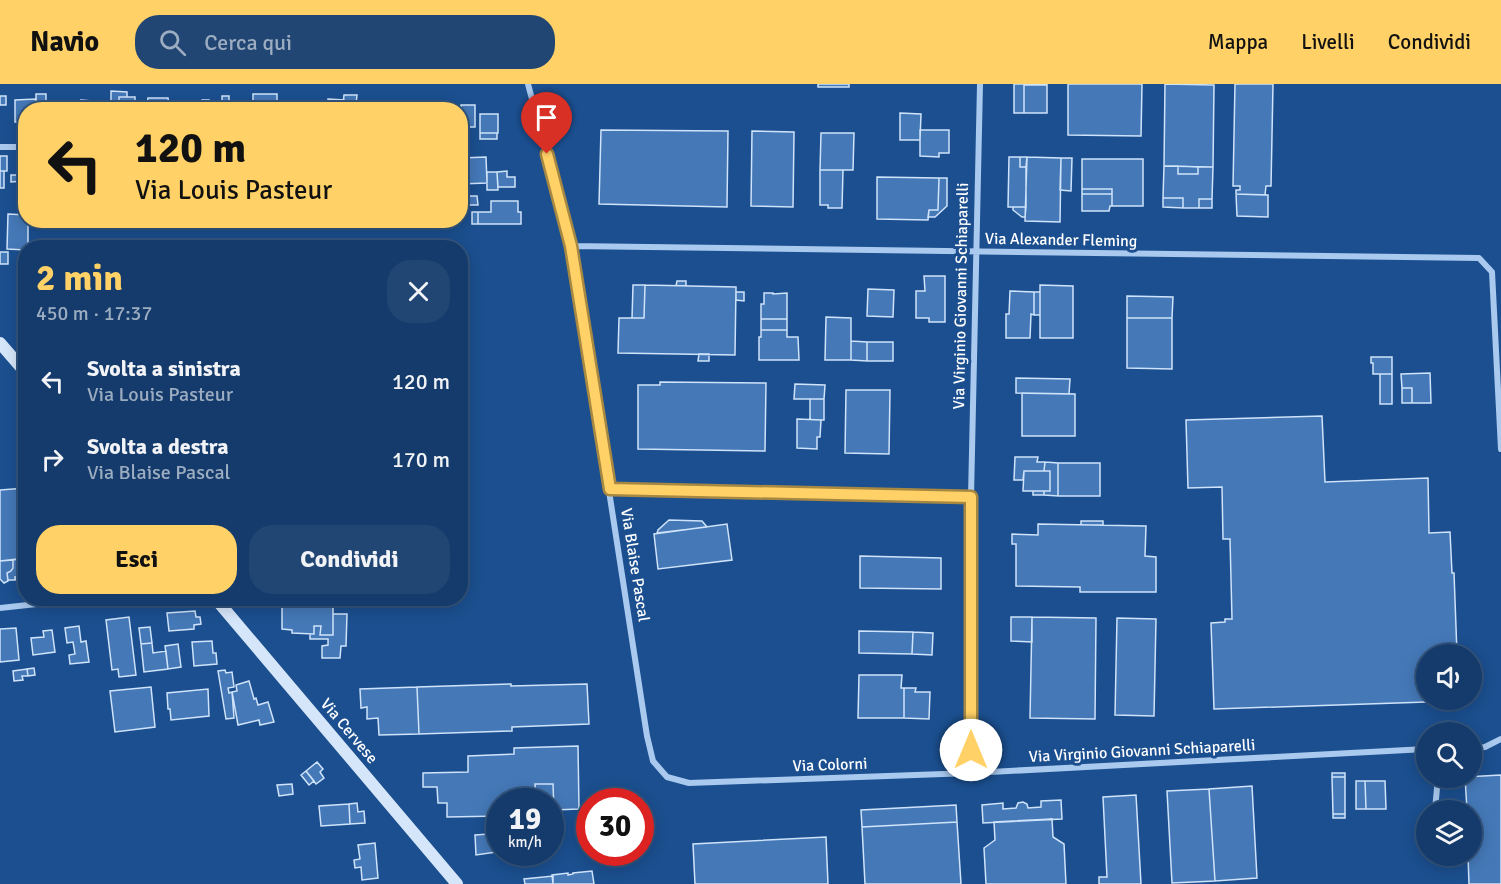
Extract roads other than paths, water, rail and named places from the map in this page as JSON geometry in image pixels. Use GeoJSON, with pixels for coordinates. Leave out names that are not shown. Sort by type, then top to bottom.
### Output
{"type":"FeatureCollection","features":[{"type":"Feature","properties":{"kind":"main road"},"geometry":{"type":"LineString","coordinates":[[0,343],[18,364]]}},
{"type":"Feature","properties":{"kind":"main road","name":"Via Cervese"},"geometry":{"type":"LineString","coordinates":[[222,606],[457,884]]}},
{"type":"Feature","properties":{"kind":"street","name":"Via Blaise Pascal"},"geometry":{"type":"LineString","coordinates":[[528,84],[571,246],[647,736],[653,761],[667,777],[689,783]]}},
{"type":"Feature","properties":{"kind":"street","name":"Via Virginio Giovanni Schiaparelli"},"geometry":{"type":"LineString","coordinates":[[980,84],[971,497],[971,773],[1416,750]]}},
{"type":"Feature","properties":{"kind":"street"},"geometry":{"type":"LineString","coordinates":[[0,147],[18,147]]}},
{"type":"Feature","properties":{"kind":"street","name":"Via Alexander Fleming"},"geometry":{"type":"LineString","coordinates":[[571,246],[1479,258],[1492,272],[1501,449]]}},
{"type":"Feature","properties":{"kind":"street"},"geometry":{"type":"LineString","coordinates":[[610,489],[971,497]]}},
{"type":"Feature","properties":{"kind":"street"},"geometry":{"type":"LineString","coordinates":[[0,608],[18,606]]}},
{"type":"Feature","properties":{"kind":"street"},"geometry":{"type":"LineString","coordinates":[[1482,747],[1501,739]]}},
{"type":"Feature","properties":{"kind":"street"},"geometry":{"type":"LineString","coordinates":[[1491,744],[1501,745]]}},
{"type":"Feature","properties":{"kind":"street","name":"Via Colorni"},"geometry":{"type":"LineString","coordinates":[[689,783],[971,773]]}}]}
